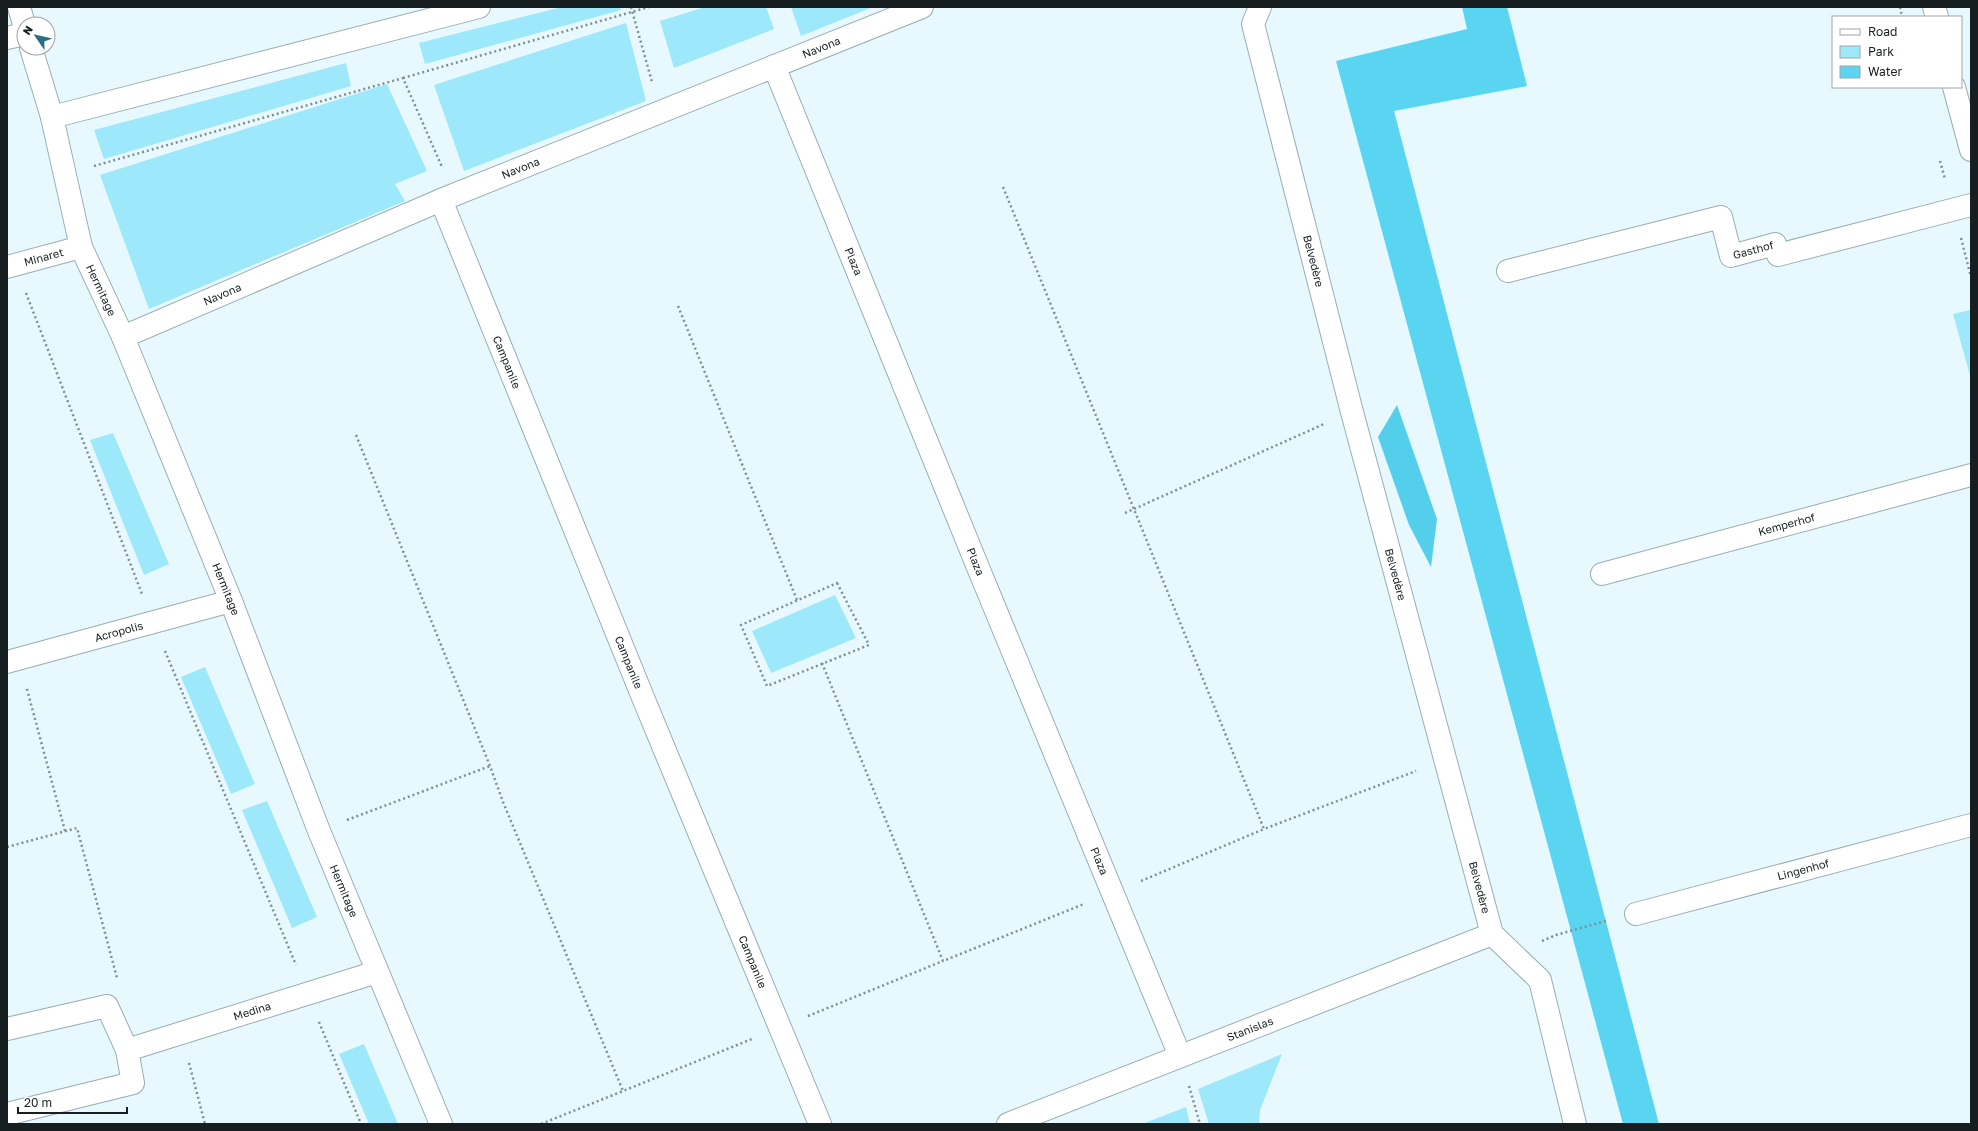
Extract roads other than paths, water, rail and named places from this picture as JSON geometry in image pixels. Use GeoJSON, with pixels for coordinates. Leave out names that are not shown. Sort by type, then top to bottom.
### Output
{"type":"FeatureCollection","features":[{"type":"Feature","properties":{"kind":"street"},"geometry":{"type":"LineString","coordinates":[[52,117],[479,7]]}},
{"type":"Feature","properties":{"kind":"street","name":"Navona"},"geometry":{"type":"LineString","coordinates":[[123,337],[448,197],[922,7]]}},
{"type":"Feature","properties":{"kind":"street","name":"Belvedère"},"geometry":{"type":"LineString","coordinates":[[1260,7],[1253,24],[1352,412],[1492,934]]}},
{"type":"Feature","properties":{"kind":"street","name":"Hermitage"},"geometry":{"type":"LineString","coordinates":[[33,56],[52,117],[81,247],[123,337],[231,601],[319,831],[441,1124]]}},
{"type":"Feature","properties":{"kind":"street","name":"Plaza"},"geometry":{"type":"LineString","coordinates":[[774,66],[1180,1056]]}},
{"type":"Feature","properties":{"kind":"street"},"geometry":{"type":"LineString","coordinates":[[1954,88],[1971,150]]}},
{"type":"Feature","properties":{"kind":"street","name":"Campanile"},"geometry":{"type":"LineString","coordinates":[[448,197],[780,1028],[820,1124]]}},
{"type":"Feature","properties":{"kind":"street","name":"Gasthof"},"geometry":{"type":"LineString","coordinates":[[1508,271],[1721,218],[1731,256],[1775,244],[1778,255],[1971,204]]}},
{"type":"Feature","properties":{"kind":"street","name":"Minaret"},"geometry":{"type":"LineString","coordinates":[[11,266],[81,247]]}},
{"type":"Feature","properties":{"kind":"street","name":"Kemperhof"},"geometry":{"type":"LineString","coordinates":[[1602,574],[1971,476]]}},
{"type":"Feature","properties":{"kind":"street","name":"Acropolis"},"geometry":{"type":"LineString","coordinates":[[13,661],[231,601]]}},
{"type":"Feature","properties":{"kind":"street","name":"Lingenhof"},"geometry":{"type":"LineString","coordinates":[[1636,914],[1971,825]]}},
{"type":"Feature","properties":{"kind":"street"},"geometry":{"type":"LineString","coordinates":[[1492,934],[1540,980],[1575,1124]]}},
{"type":"Feature","properties":{"kind":"street","name":"Stanislas"},"geometry":{"type":"LineString","coordinates":[[1008,1124],[1492,934]]}},
{"type":"Feature","properties":{"kind":"street","name":"Medina"},"geometry":{"type":"LineString","coordinates":[[127,1050],[377,972]]}},
{"type":"Feature","properties":{"kind":"street"},"geometry":{"type":"LineString","coordinates":[[7,1029],[107,1006],[127,1050],[133,1084],[7,1114]]}},
{"type":"Feature","properties":{"kind":"water"},"geometry":{"type":"Polygon","coordinates":[[[1462,7],[1507,7],[1527,86],[1394,111],[1659,1124],[1623,1124],[1336,61],[1467,29],[1462,7]]]}}]}
